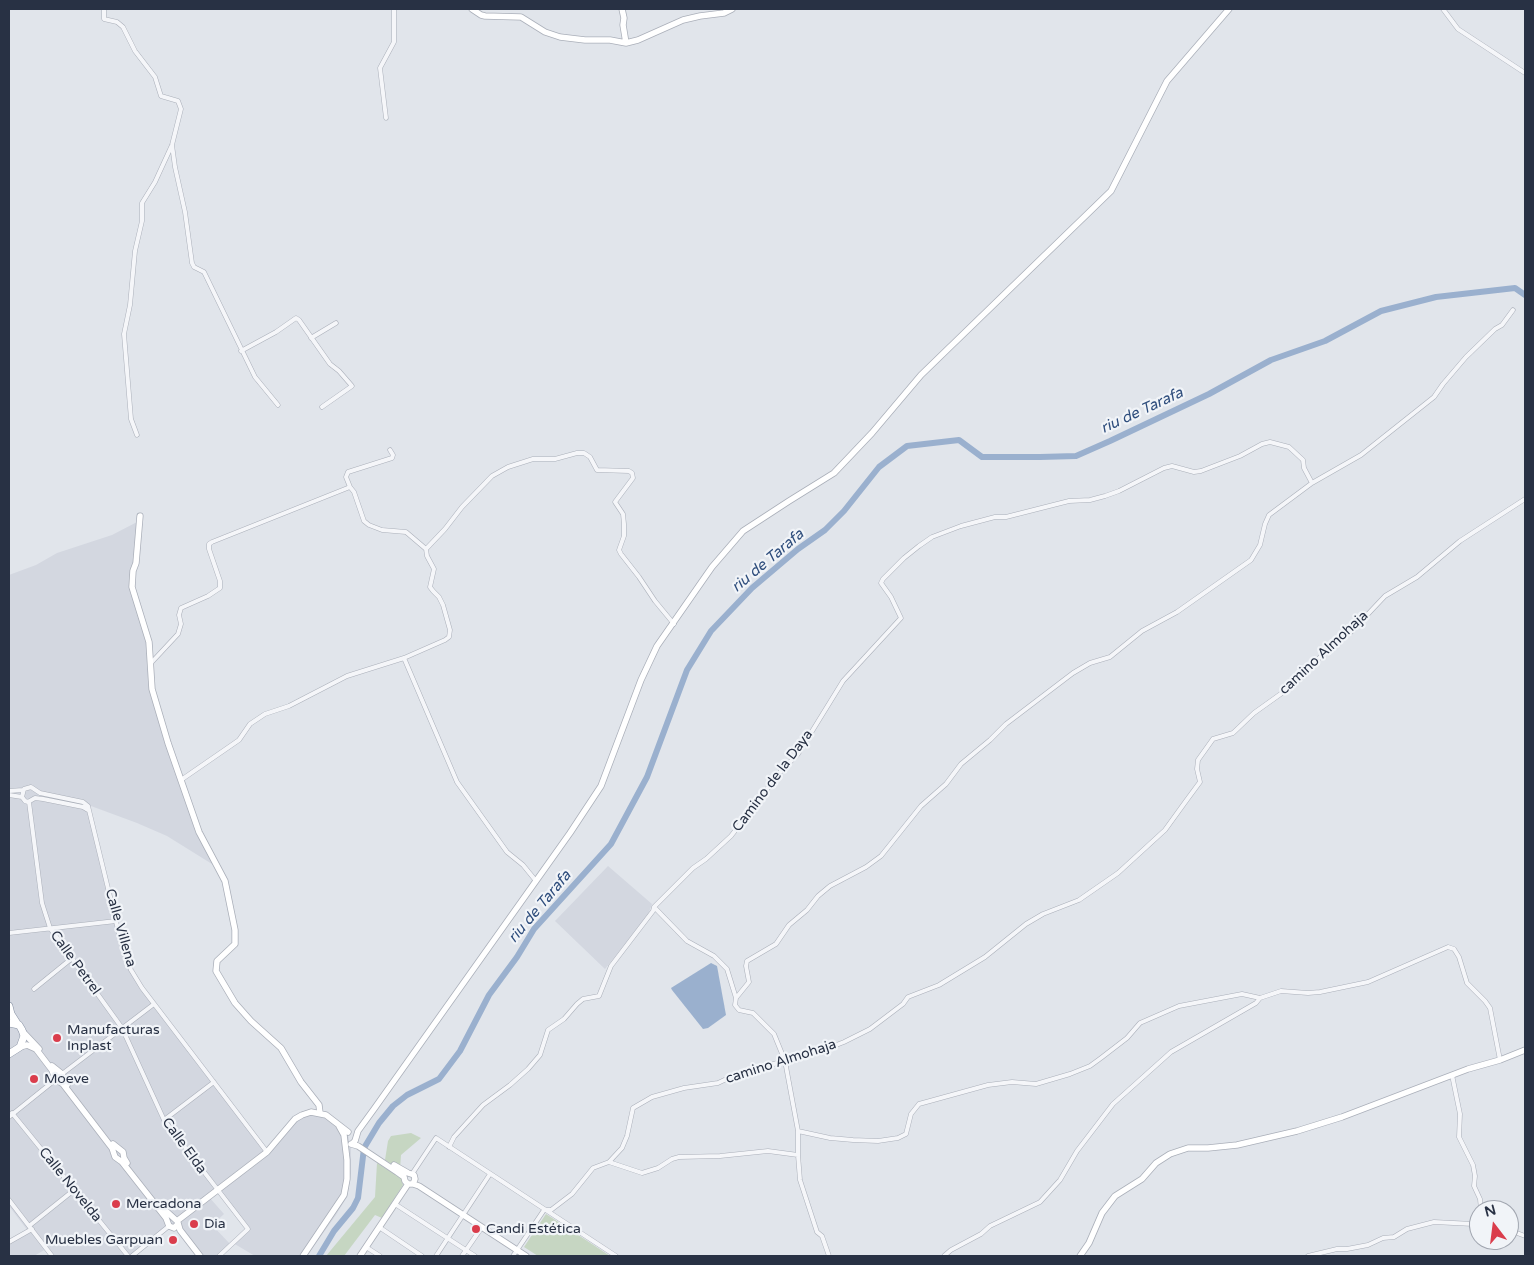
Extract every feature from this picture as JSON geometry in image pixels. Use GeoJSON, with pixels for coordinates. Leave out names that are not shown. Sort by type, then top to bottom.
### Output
{"type":"FeatureCollection","features":[{"type":"Feature","properties":{"kind":"highway"},"geometry":{"type":"LineString","coordinates":[[9,1006],[11,1014],[23,1032],[24,1040],[20,1047],[10,1052]]}},
{"type":"Feature","properties":{"kind":"highway"},"geometry":{"type":"LineString","coordinates":[[9,1023],[19,1026]]}},
{"type":"Feature","properties":{"kind":"main road"},"geometry":{"type":"LineString","coordinates":[[472,9],[485,16],[521,17],[548,34],[560,37],[626,43],[638,40],[688,18],[724,13],[732,9]]}},
{"type":"Feature","properties":{"kind":"main road"},"geometry":{"type":"LineString","coordinates":[[622,9],[626,43]]}},
{"type":"Feature","properties":{"kind":"main road"},"geometry":{"type":"LineString","coordinates":[[304,1256],[344,1195],[350,1138],[374,1109],[601,786],[640,680],[658,646],[712,567],[743,531],[834,473],[872,433],[921,375],[1111,191],[1167,81],[1229,9]]}},
{"type":"Feature","properties":{"kind":"main road"},"geometry":{"type":"LineString","coordinates":[[140,516],[132,588],[149,642],[152,689],[168,743],[199,832],[225,881],[235,930],[235,944],[217,961],[216,970],[234,1003],[250,1021],[281,1048],[301,1082],[319,1105],[320,1113]]}},
{"type":"Feature","properties":{"kind":"main road"},"geometry":{"type":"LineString","coordinates":[[23,1032],[117,1151],[115,1157],[121,1158],[122,1162],[198,1256]]}},
{"type":"Feature","properties":{"kind":"main road"},"geometry":{"type":"LineString","coordinates":[[20,1047],[27,1045],[34,1048],[58,1077]]}},
{"type":"Feature","properties":{"kind":"main road"},"geometry":{"type":"LineString","coordinates":[[1080,1256],[1089,1243],[1102,1213],[1115,1196],[1142,1179],[1156,1163],[1170,1154],[1188,1148],[1237,1145],[1296,1131],[1342,1117],[1468,1069],[1500,1060],[1525,1050]]}},
{"type":"Feature","properties":{"kind":"main road"},"geometry":{"type":"LineString","coordinates":[[173,1224],[267,1152],[295,1119],[302,1114],[311,1112],[320,1113],[336,1122],[350,1138],[419,1186],[531,1256]]}},
{"type":"Feature","properties":{"kind":"main road"},"geometry":{"type":"LineString","coordinates":[[360,1256],[410,1179]]}},
{"type":"Feature","properties":{"kind":"main road"},"geometry":{"type":"LineString","coordinates":[[518,1249],[526,1256]]}},
{"type":"Feature","properties":{"kind":"street"},"geometry":{"type":"LineString","coordinates":[[104,9],[104,19],[117,22],[123,27],[135,50],[155,78],[161,96],[179,103],[181,109],[172,145],[155,182],[142,203],[142,221],[135,251],[130,306],[124,334],[130,419],[137,435]]}},
{"type":"Feature","properties":{"kind":"street"},"geometry":{"type":"LineString","coordinates":[[386,118],[380,68],[394,42],[394,9]]}},
{"type":"Feature","properties":{"kind":"street"},"geometry":{"type":"LineString","coordinates":[[1443,9],[1458,29],[1525,73]]}},
{"type":"Feature","properties":{"kind":"street"},"geometry":{"type":"LineString","coordinates":[[172,145],[175,167],[186,212],[194,267],[204,272],[255,377],[278,405]]}},
{"type":"Feature","properties":{"kind":"street"},"geometry":{"type":"LineString","coordinates":[[736,998],[748,982],[747,961],[776,944],[789,925],[807,910],[818,896],[830,886],[866,867],[881,856],[911,817],[946,784],[961,764],[1006,724],[1073,673],[1090,663],[1110,657],[1142,631],[1177,612],[1250,560],[1260,545],[1264,524],[1269,515],[1312,483],[1362,454],[1434,397],[1466,357],[1495,329],[1502,325],[1513,310]]}},
{"type":"Feature","properties":{"kind":"street"},"geometry":{"type":"LineString","coordinates":[[242,351],[276,332],[296,318],[299,320],[330,364],[352,386],[322,407]]}},
{"type":"Feature","properties":{"kind":"street"},"geometry":{"type":"LineString","coordinates":[[311,338],[336,323]]}},
{"type":"Feature","properties":{"kind":"street","name":"Camino de la Daya"},"geometry":{"type":"LineString","coordinates":[[449,1147],[454,1137],[483,1105],[510,1086],[540,1055],[548,1030],[564,1019],[583,999],[599,996],[612,966],[653,911],[654,907],[693,868],[731,836],[781,771],[798,754],[843,681],[901,618],[891,597],[881,583],[883,578],[904,558],[932,537],[961,526],[1069,501],[1090,500],[1105,496],[1172,466],[1194,472],[1201,471],[1270,442],[1289,447],[1303,460],[1304,468],[1312,483]]}},
{"type":"Feature","properties":{"kind":"street"},"geometry":{"type":"LineString","coordinates":[[181,780],[239,740],[250,724],[265,714],[289,706],[347,676],[404,658],[445,640],[450,633],[443,605],[430,587],[434,569],[427,556],[426,549],[406,532],[382,530],[364,521],[354,492],[350,488],[346,477],[348,472],[392,458],[393,455],[390,450]]}},
{"type":"Feature","properties":{"kind":"street"},"geometry":{"type":"LineString","coordinates":[[426,549],[492,476],[508,467],[533,459],[555,460],[577,453],[584,453],[590,457],[597,470],[629,471],[633,475],[615,502],[622,514],[624,524],[624,536],[619,550],[620,554],[674,624]]}},
{"type":"Feature","properties":{"kind":"street"},"geometry":{"type":"LineString","coordinates":[[150,663],[178,634],[181,624],[181,608],[208,596],[220,588],[209,544],[350,488]]}},
{"type":"Feature","properties":{"kind":"street","name":"camino Almohaja"},"geometry":{"type":"LineString","coordinates":[[544,1210],[551,1210],[572,1194],[593,1168],[608,1162],[622,1148],[633,1108],[652,1097],[684,1088],[718,1083],[737,1074],[821,1051],[870,1029],[903,1004],[908,997],[939,985],[985,957],[1026,924],[1043,914],[1079,900],[1118,873],[1165,830],[1200,782],[1197,769],[1198,760],[1213,739],[1233,732],[1254,713],[1296,684],[1336,641],[1351,632],[1385,596],[1417,577],[1460,541],[1525,499]]}},
{"type":"Feature","properties":{"kind":"street"},"geometry":{"type":"LineString","coordinates":[[404,658],[457,782],[507,852],[523,865],[536,881]]}},
{"type":"Feature","properties":{"kind":"street"},"geometry":{"type":"LineString","coordinates":[[9,791],[23,790],[31,787],[36,792],[83,802],[88,806],[89,812]]}},
{"type":"Feature","properties":{"kind":"street"},"geometry":{"type":"LineString","coordinates":[[22,797],[23,790]]}},
{"type":"Feature","properties":{"kind":"street"},"geometry":{"type":"LineString","coordinates":[[35,798],[36,792]]}},
{"type":"Feature","properties":{"kind":"street"},"geometry":{"type":"LineString","coordinates":[[9,796],[22,797],[25,801],[29,802],[35,798],[83,807],[89,812]]}},
{"type":"Feature","properties":{"kind":"street","name":"Calle Petrel"},"geometry":{"type":"LineString","coordinates":[[29,802],[42,903],[50,928],[122,1028]]}},
{"type":"Feature","properties":{"kind":"street","name":"Calle Villena"},"geometry":{"type":"LineString","coordinates":[[89,812],[128,963],[154,1004],[267,1152]]}},
{"type":"Feature","properties":{"kind":"street"},"geometry":{"type":"LineString","coordinates":[[654,907],[687,941],[714,956],[727,969],[736,998],[735,1005],[739,1010],[753,1013],[774,1034],[786,1061],[798,1131],[800,1180],[817,1232],[822,1236],[829,1256]]}},
{"type":"Feature","properties":{"kind":"street"},"geometry":{"type":"LineString","coordinates":[[9,933],[116,921]]}},
{"type":"Feature","properties":{"kind":"street"},"geometry":{"type":"LineString","coordinates":[[944,1256],[951,1250],[981,1234],[990,1226],[1040,1202],[1060,1180],[1077,1151],[1112,1104],[1172,1052],[1256,1003],[1260,998],[1275,992],[1314,992],[1368,982],[1450,947],[1454,949],[1459,958],[1465,981],[1490,1008],[1500,1060]]}},
{"type":"Feature","properties":{"kind":"street"},"geometry":{"type":"LineString","coordinates":[[34,989],[72,959]]}},
{"type":"Feature","properties":{"kind":"street"},"geometry":{"type":"LineString","coordinates":[[798,1131],[830,1138],[853,1140],[878,1141],[902,1137],[907,1131],[913,1111],[922,1103],[988,1084],[1012,1082],[1036,1084],[1064,1076],[1095,1063],[1123,1042],[1140,1023],[1171,1008],[1238,995],[1260,998]]}},
{"type":"Feature","properties":{"kind":"street"},"geometry":{"type":"LineString","coordinates":[[11,1115],[154,1004]]}},
{"type":"Feature","properties":{"kind":"street","name":"Calle Elda"},"geometry":{"type":"LineString","coordinates":[[122,1028],[164,1120],[248,1228],[219,1256]]}},
{"type":"Feature","properties":{"kind":"street"},"geometry":{"type":"LineString","coordinates":[[1452,1075],[1460,1114],[1459,1137],[1473,1165],[1474,1186],[1480,1200]]}},
{"type":"Feature","properties":{"kind":"street"},"geometry":{"type":"LineString","coordinates":[[164,1120],[214,1082]]}},
{"type":"Feature","properties":{"kind":"street","name":"Calle Novelda"},"geometry":{"type":"LineString","coordinates":[[11,1115],[128,1256]]}},
{"type":"Feature","properties":{"kind":"street"},"geometry":{"type":"LineString","coordinates":[[410,1179],[436,1138],[616,1256]]}},
{"type":"Feature","properties":{"kind":"street"},"geometry":{"type":"LineString","coordinates":[[608,1162],[642,1173],[658,1168],[679,1157],[702,1158],[768,1151],[798,1155]]}},
{"type":"Feature","properties":{"kind":"street"},"geometry":{"type":"LineString","coordinates":[[436,1256],[490,1174]]}},
{"type":"Feature","properties":{"kind":"street"},"geometry":{"type":"LineString","coordinates":[[9,1242],[31,1227],[74,1190]]}},
{"type":"Feature","properties":{"kind":"street"},"geometry":{"type":"LineString","coordinates":[[9,1200],[52,1256]]}},
{"type":"Feature","properties":{"kind":"street"},"geometry":{"type":"LineString","coordinates":[[395,1204],[475,1256]]}},
{"type":"Feature","properties":{"kind":"street"},"geometry":{"type":"LineString","coordinates":[[513,1256],[544,1210]]}},
{"type":"Feature","properties":{"kind":"street"},"geometry":{"type":"LineString","coordinates":[[1308,1256],[1337,1249],[1359,1247],[1383,1238],[1394,1237],[1407,1229],[1434,1222],[1469,1224]]}},
{"type":"Feature","properties":{"kind":"street"},"geometry":{"type":"LineString","coordinates":[[133,1256],[173,1224]]}},
{"type":"Feature","properties":{"kind":"street"},"geometry":{"type":"LineString","coordinates":[[462,1256],[482,1226]]}},
{"type":"Feature","properties":{"kind":"street"},"geometry":{"type":"LineString","coordinates":[[379,1227],[422,1256]]}},
{"type":"Feature","properties":{"kind":"street"},"geometry":{"type":"LineString","coordinates":[[366,1247],[380,1256]]}},
{"type":"Feature","properties":{"kind":"shaded area"},"geometry":{"type":"Polygon","coordinates":[[[139,521],[132,587],[149,642],[152,689],[199,832],[216,862],[212,864],[167,836],[137,823],[91,806],[89,812],[122,947],[135,978],[267,1151],[302,1115],[320,1113],[348,1135],[351,1148],[351,1173],[347,1197],[307,1256],[255,1256],[233,1243],[248,1228],[217,1190],[209,1197],[224,1214],[212,1225],[231,1245],[219,1256],[198,1256],[174,1224],[134,1256],[52,1256],[46,1249],[34,1256],[9,1256],[9,1242],[28,1231],[9,1206],[9,575],[36,565],[57,553],[112,535],[139,521]]]}},
{"type":"Feature","properties":{"kind":"shaded area"},"geometry":{"type":"Polygon","coordinates":[[[608,866],[652,904],[648,915],[605,969],[555,921],[608,866]]]}},
{"type":"Feature","properties":{"kind":"green space"},"geometry":{"type":"Polygon","coordinates":[[[411,1133],[421,1138],[401,1155],[400,1169],[385,1160],[388,1141],[391,1136],[411,1133]]]}},
{"type":"Feature","properties":{"kind":"green space"},"geometry":{"type":"Polygon","coordinates":[[[377,1163],[401,1178],[403,1185],[382,1218],[375,1215],[344,1256],[326,1256],[375,1197],[377,1163]]]}},
{"type":"Feature","properties":{"kind":"green space"},"geometry":{"type":"Polygon","coordinates":[[[546,1214],[610,1256],[538,1256],[524,1247],[546,1214]]]}},
{"type":"Feature","properties":{"kind":"water"},"geometry":{"type":"Polygon","coordinates":[[[711,963],[717,966],[726,1015],[708,1028],[703,1029],[671,988],[711,963]]]}},
{"type":"Feature","properties":{"kind":"waterway","name":"riu de Tarafa"},"geometry":{"type":"LineString","coordinates":[[319,1256],[334,1231],[353,1208],[358,1198],[364,1148],[379,1123],[393,1106],[407,1095],[439,1079],[460,1051],[489,995],[517,957],[534,929],[611,844],[647,777],[687,670],[711,631],[752,588],[798,549],[825,530],[844,511],[879,467],[907,446],[959,440],[982,457],[1076,456],[1209,394],[1271,360],[1325,341],[1381,311],[1436,297],[1515,288],[1525,295]]}},
{"type":"Feature","properties":{"kind":"place","name":"Manufacturas Inplast"},"geometry":{"type":"Point","coordinates":[57,1038]}},
{"type":"Feature","properties":{"kind":"place","name":"Moeve"},"geometry":{"type":"Point","coordinates":[34,1079]}},
{"type":"Feature","properties":{"kind":"place","name":"Mercadona"},"geometry":{"type":"Point","coordinates":[116,1204]}},
{"type":"Feature","properties":{"kind":"place","name":"Dia"},"geometry":{"type":"Point","coordinates":[194,1224]}},
{"type":"Feature","properties":{"kind":"place","name":"Candi Estética"},"geometry":{"type":"Point","coordinates":[476,1229]}},
{"type":"Feature","properties":{"kind":"place","name":"Muebles Garpuan"},"geometry":{"type":"Point","coordinates":[173,1240]}}]}
